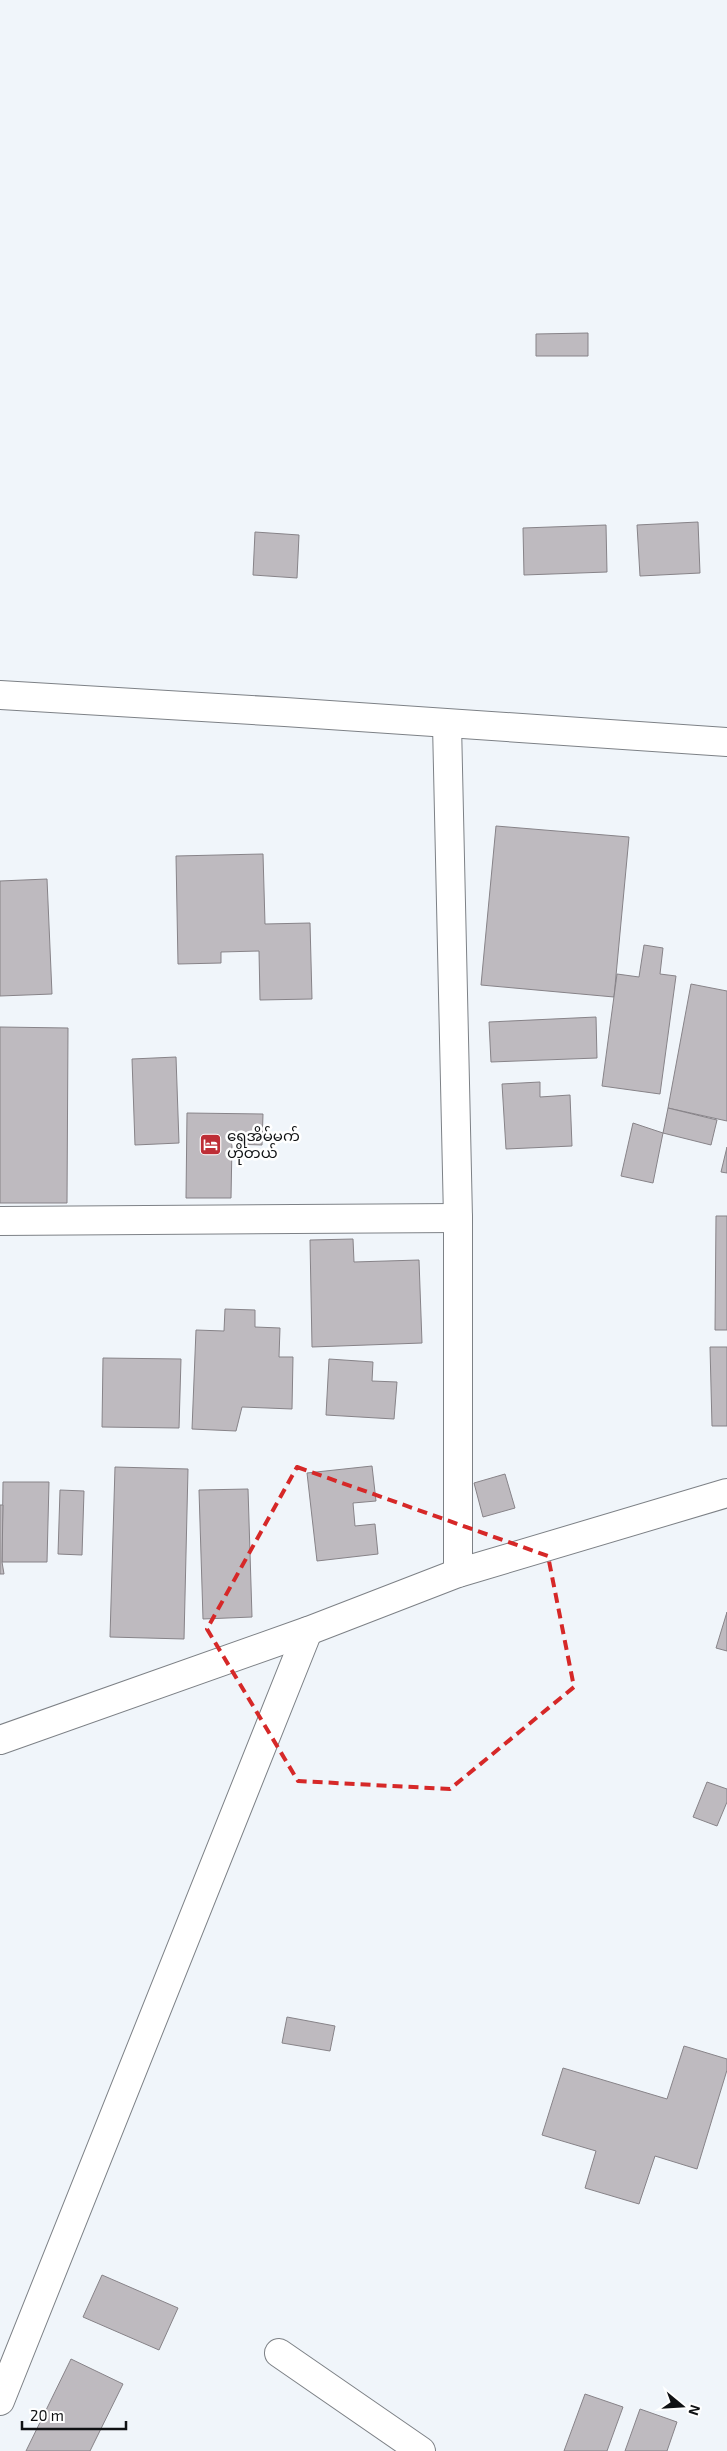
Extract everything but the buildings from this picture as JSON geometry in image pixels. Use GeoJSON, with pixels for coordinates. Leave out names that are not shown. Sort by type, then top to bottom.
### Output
{"type":"FeatureCollection","features":[{"type":"Feature","properties":{"kind":"main road"},"geometry":{"type":"LineString","coordinates":[[0,696],[727,742]]}},
{"type":"Feature","properties":{"kind":"main road"},"geometry":{"type":"LineString","coordinates":[[447,724],[458,1218],[458,1572]]}},
{"type":"Feature","properties":{"kind":"main road"},"geometry":{"type":"LineString","coordinates":[[0,1221],[458,1218]]}},
{"type":"Feature","properties":{"kind":"main road"},"geometry":{"type":"LineString","coordinates":[[0,1740],[308,1631],[458,1572],[727,1493]]}},
{"type":"Feature","properties":{"kind":"main road"},"geometry":{"type":"LineString","coordinates":[[0,2401],[308,1631]]}},
{"type":"Feature","properties":{"kind":"main road"},"geometry":{"type":"LineString","coordinates":[[278,2353],[421,2451]]}},
{"type":"Feature","properties":{"kind":"highlighted area"},"geometry":{"type":"Polygon","coordinates":[[[297,1467],[548,1556],[574,1687],[450,1789],[298,1781],[207,1629],[297,1467]]]}},
{"type":"Feature","properties":{"kind":"place","name":"ရွှေအိမ်မက် ဟိုတယ်"},"geometry":{"type":"Point","coordinates":[211,1145]}}]}
